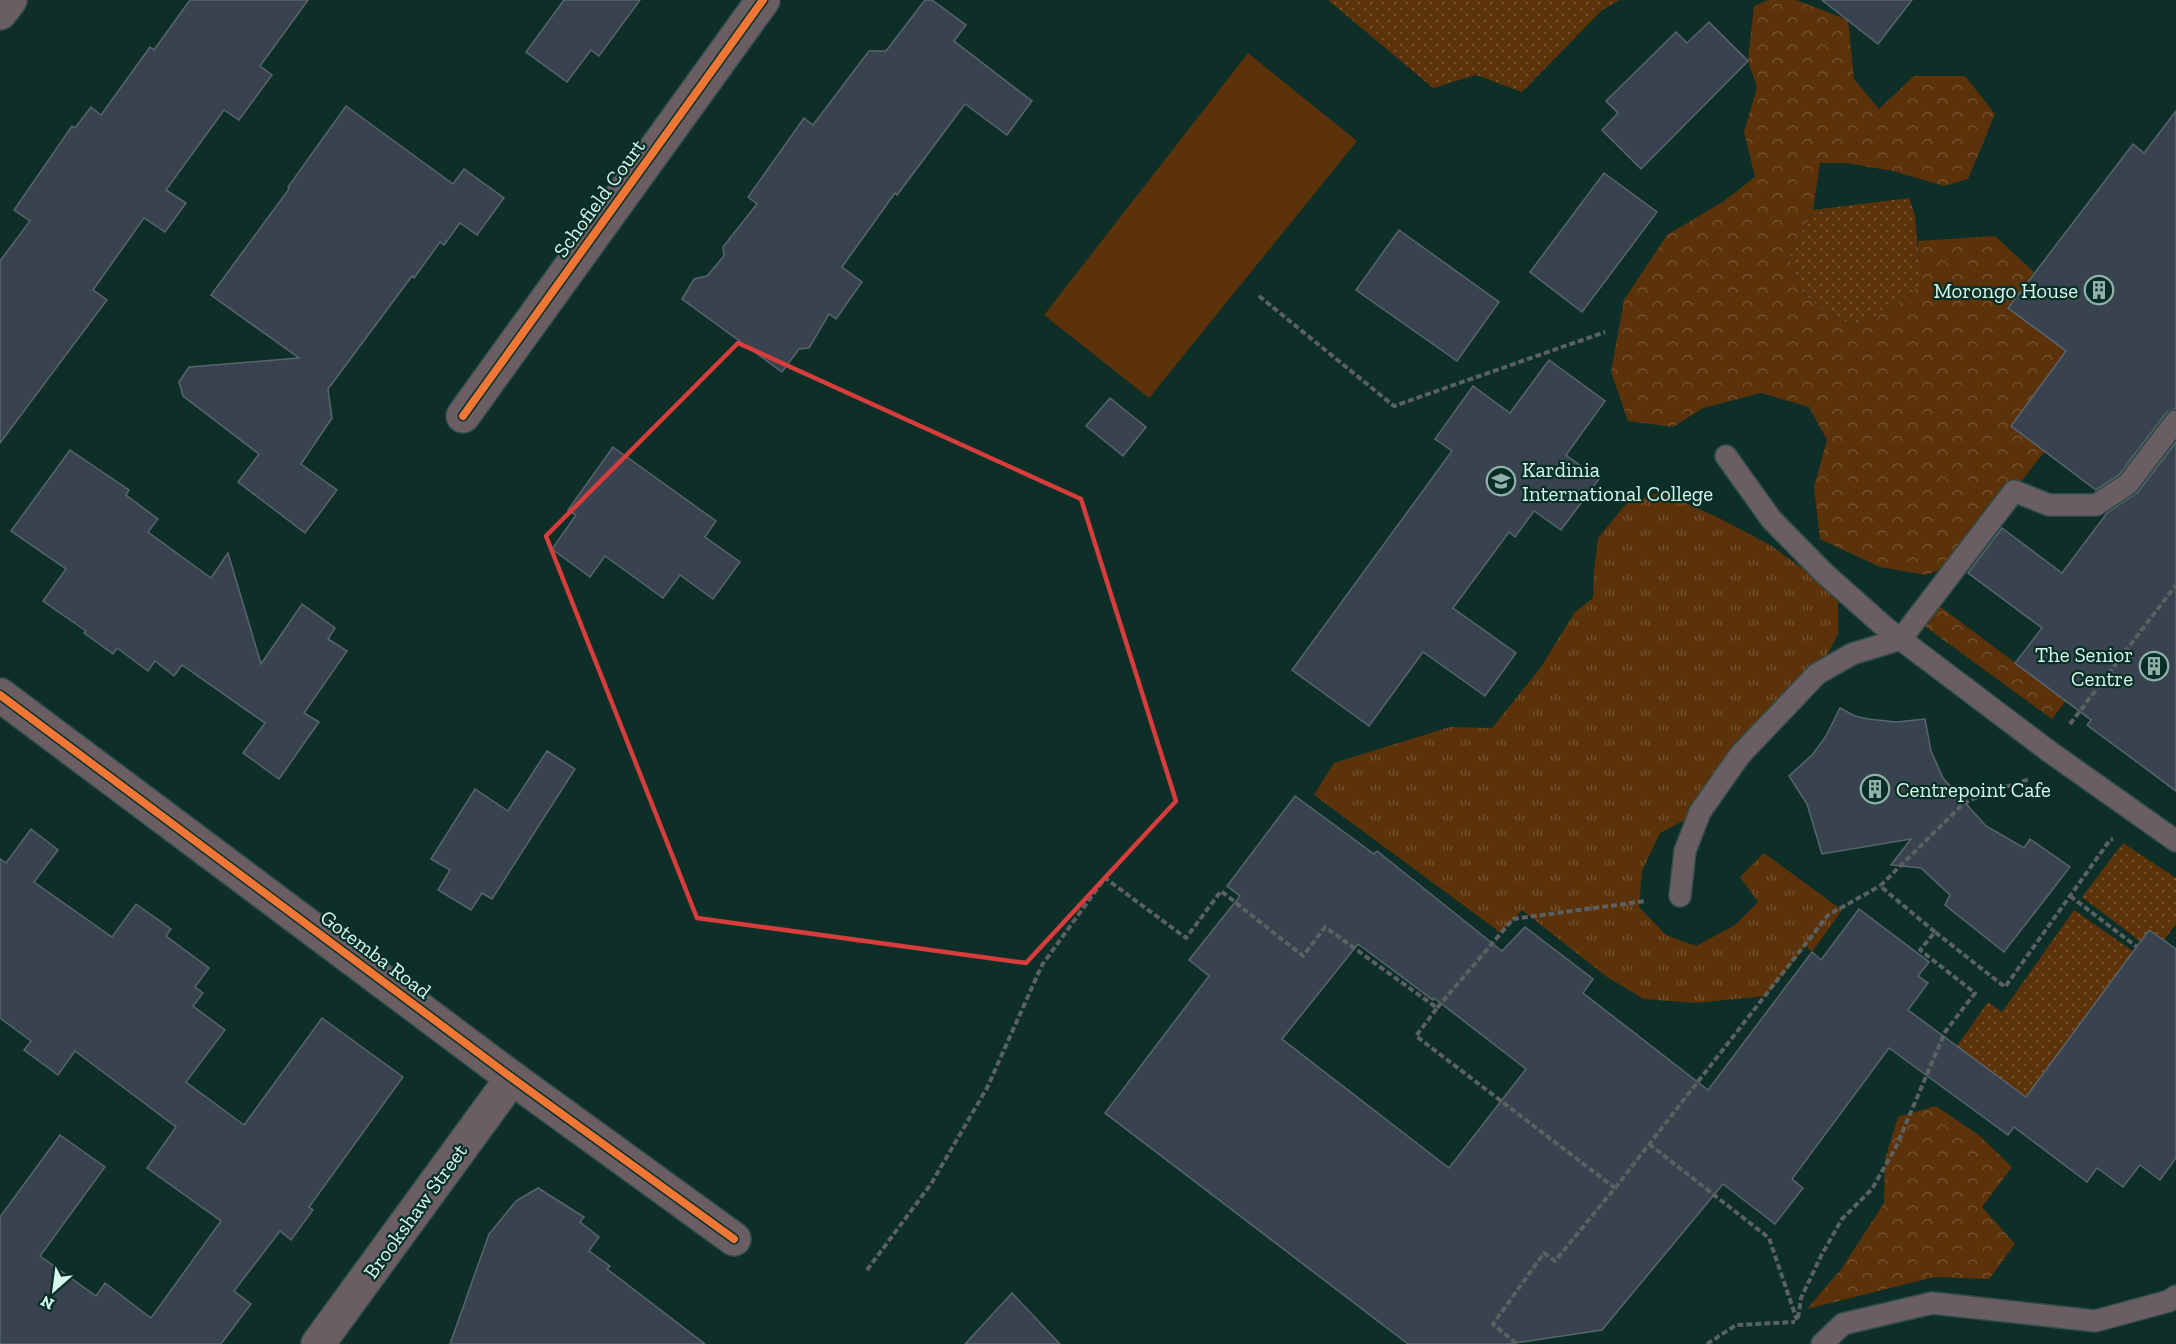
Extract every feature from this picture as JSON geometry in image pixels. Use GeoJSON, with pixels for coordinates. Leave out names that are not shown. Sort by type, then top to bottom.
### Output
{"type":"FeatureCollection","features":[{"type":"Feature","properties":{"kind":"street"},"geometry":{"type":"LineString","coordinates":[[0,13],[10,0]]}},
{"type":"Feature","properties":{"kind":"street","name":"Schofield Court"},"geometry":{"type":"LineString","coordinates":[[464,416],[763,0]]}},
{"type":"Feature","properties":{"kind":"street","name":"Gotemba Road"},"geometry":{"type":"LineString","coordinates":[[0,695],[512,1078],[734,1239]]}},
{"type":"Feature","properties":{"kind":"street","name":"Brookshaw Street"},"geometry":{"type":"LineString","coordinates":[[318,1344],[512,1078]]}},
{"type":"Feature","properties":{"kind":"lane"},"geometry":{"type":"LineString","coordinates":[[1680,896],[1685,851],[1700,812],[1740,755],[1817,674],[1852,654],[1901,639],[2014,491],[2049,505],[2096,505],[2128,484],[2176,420]]}},
{"type":"Feature","properties":{"kind":"lane"},"geometry":{"type":"LineString","coordinates":[[1726,456],[1771,519],[1824,573],[1901,639],[2050,752],[2171,837]]}},
{"type":"Feature","properties":{"kind":"lane"},"geometry":{"type":"LineString","coordinates":[[1822,1344],[1843,1324],[1932,1303],[2095,1320],[2169,1301],[2176,1296]]}},
{"type":"Feature","properties":{"kind":"path"},"geometry":{"type":"LineString","coordinates":[[1259,296],[1394,406],[1605,332]]}},
{"type":"Feature","properties":{"kind":"path"},"geometry":{"type":"LineString","coordinates":[[2078,732],[2069,725],[2176,585]]}},
{"type":"Feature","properties":{"kind":"path"},"geometry":{"type":"LineString","coordinates":[[1517,1344],[1493,1324],[1544,1253],[1555,1261],[1615,1188],[1828,915],[1880,886],[1964,803],[1986,793],[2029,781],[2050,752]]}},
{"type":"Feature","properties":{"kind":"path"},"geometry":{"type":"LineString","coordinates":[[1880,886],[2005,987],[2110,840],[2171,837]]}},
{"type":"Feature","properties":{"kind":"path"},"geometry":{"type":"LineString","coordinates":[[867,1270],[931,1184],[987,1088],[1042,964],[1105,878],[1186,938],[1221,891],[1303,956],[1325,927],[1437,1008]]}},
{"type":"Feature","properties":{"kind":"path"},"geometry":{"type":"LineString","coordinates":[[1615,1188],[1416,1036],[1513,919],[1680,896]]}},
{"type":"Feature","properties":{"kind":"path"},"geometry":{"type":"LineString","coordinates":[[2070,896],[2137,947]]}},
{"type":"Feature","properties":{"kind":"path"},"geometry":{"type":"LineString","coordinates":[[1797,1322],[1801,1298],[1821,1256],[1842,1219],[1872,1189],[1896,1147],[1945,1032],[1975,993],[1920,950],[1935,932]]}},
{"type":"Feature","properties":{"kind":"path"},"geometry":{"type":"LineString","coordinates":[[1649,1144],[1769,1238],[1797,1322]]}},
{"type":"Feature","properties":{"kind":"path"},"geometry":{"type":"LineString","coordinates":[[1707,1344],[1736,1325],[1797,1322]]}},
{"type":"Feature","properties":{"kind":"highlighted area"},"geometry":{"type":"Polygon","coordinates":[[[738,343],[1081,499],[1176,801],[1026,963],[697,918],[546,536],[738,343]]]}},
{"type":"Feature","properties":{"kind":"green space"},"geometry":{"type":"Polygon","coordinates":[[[1328,0],[1620,0],[1602,10],[1522,92],[1476,75],[1433,88],[1328,0]]]}},
{"type":"Feature","properties":{"kind":"green space"},"geometry":{"type":"Polygon","coordinates":[[[1768,0],[1796,0],[1848,20],[1854,79],[1879,109],[1914,76],[1965,76],[1995,114],[1968,179],[1944,186],[1893,171],[1846,163],[1820,163],[1813,210],[1789,257],[1801,290],[1821,309],[1854,326],[1888,310],[1920,285],[1918,241],[1995,236],[2034,272],[2008,308],[2066,351],[2011,426],[2045,451],[1956,564],[1926,575],[1880,567],[1820,539],[1814,487],[1827,440],[1809,407],[1761,393],[1703,408],[1673,427],[1628,421],[1611,372],[1624,300],[1667,235],[1724,201],[1755,177],[1744,132],[1757,87],[1748,61],[1754,6],[1768,0]]]}},
{"type":"Feature","properties":{"kind":"green space"},"geometry":{"type":"Polygon","coordinates":[[[1248,53],[1357,141],[1149,398],[1044,315],[1248,53]]]}},
{"type":"Feature","properties":{"kind":"green space"},"geometry":{"type":"Polygon","coordinates":[[[1909,198],[1915,215],[1921,285],[1888,310],[1854,326],[1821,309],[1801,290],[1789,257],[1813,210],[1909,198]]]}},
{"type":"Feature","properties":{"kind":"green space"},"geometry":{"type":"Polygon","coordinates":[[[1660,492],[1715,516],[1770,545],[1838,594],[1838,634],[1813,682],[1700,812],[1660,833],[1642,871],[1639,907],[1666,935],[1696,946],[1735,925],[1758,902],[1740,877],[1764,853],[1842,910],[1812,952],[1806,946],[1766,996],[1695,1003],[1644,999],[1607,977],[1522,910],[1501,933],[1314,795],[1334,763],[1450,727],[1492,728],[1541,667],[1575,612],[1593,598],[1598,538],[1626,504],[1660,492]]]}},
{"type":"Feature","properties":{"kind":"green space"},"geometry":{"type":"Polygon","coordinates":[[[2166,526],[2176,558],[2052,719],[1923,625],[1938,605],[2046,686],[2166,526]]]}},
{"type":"Feature","properties":{"kind":"green space"},"geometry":{"type":"Polygon","coordinates":[[[2123,843],[2176,878],[2176,924],[2164,940],[2150,930],[2141,942],[2082,897],[2123,843]]]}},
{"type":"Feature","properties":{"kind":"green space"},"geometry":{"type":"Polygon","coordinates":[[[2074,910],[2134,952],[2026,1097],[1957,1046],[1988,1002],[2002,1012],[2074,910]]]}},
{"type":"Feature","properties":{"kind":"green space"},"geometry":{"type":"Polygon","coordinates":[[[1936,1106],[1980,1136],[2012,1167],[1982,1207],[2015,1244],[1989,1279],[1934,1277],[1807,1309],[1842,1268],[1884,1203],[1885,1159],[1898,1117],[1936,1106]]]}},
{"type":"Feature","properties":{"kind":"building"},"geometry":{"type":"Polygon","coordinates":[[[190,0],[308,0],[260,66],[272,75],[239,120],[224,110],[166,190],[186,203],[165,232],[144,218],[93,290],[107,300],[0,443],[0,261],[30,221],[14,210],[72,126],[75,128],[91,107],[101,115],[150,47],[154,50],[190,0]]]}},
{"type":"Feature","properties":{"kind":"building"},"geometry":{"type":"Polygon","coordinates":[[[564,0],[640,0],[599,56],[591,50],[567,82],[526,52],[564,0]]]}},
{"type":"Feature","properties":{"kind":"building"},"geometry":{"type":"Polygon","coordinates":[[[925,0],[932,0],[966,25],[954,41],[1032,101],[1007,135],[965,104],[897,195],[895,193],[842,267],[862,282],[836,319],[829,314],[809,348],[799,349],[782,372],[682,299],[694,279],[707,276],[724,256],[723,247],[757,204],[748,197],[804,118],[813,125],[869,51],[886,51],[925,0]]]}},
{"type":"Feature","properties":{"kind":"building"},"geometry":{"type":"Polygon","coordinates":[[[1822,0],[1912,0],[1878,44],[1822,0]]]}},
{"type":"Feature","properties":{"kind":"building"},"geometry":{"type":"Polygon","coordinates":[[[1709,22],[1748,61],[1641,169],[1602,130],[1618,113],[1606,101],[1676,32],[1687,43],[1709,22]]]}},
{"type":"Feature","properties":{"kind":"building"},"geometry":{"type":"Polygon","coordinates":[[[346,106],[453,184],[464,169],[504,198],[477,235],[460,223],[444,245],[440,242],[328,389],[332,418],[301,464],[337,490],[305,533],[238,482],[259,454],[183,396],[179,382],[189,367],[299,358],[211,295],[289,189],[288,187],[346,106]]]}},
{"type":"Feature","properties":{"kind":"building","name":"Morongo House"},"geometry":{"type":"Polygon","coordinates":[[[2176,111],[2176,408],[2166,413],[2119,475],[2096,490],[2011,426],[2066,351],[2008,308],[2133,144],[2144,153],[2176,111]]]}},
{"type":"Feature","properties":{"kind":"building"},"geometry":{"type":"Polygon","coordinates":[[[1604,173],[1657,212],[1582,312],[1530,272],[1604,173]]]}},
{"type":"Feature","properties":{"kind":"building"},"geometry":{"type":"Polygon","coordinates":[[[1399,230],[1499,302],[1457,361],[1356,290],[1399,230]]]}},
{"type":"Feature","properties":{"kind":"building"},"geometry":{"type":"Polygon","coordinates":[[[1549,360],[1605,401],[1566,455],[1599,479],[1561,530],[1534,511],[1515,537],[1509,532],[1453,608],[1516,653],[1485,696],[1423,652],[1369,726],[1292,670],[1452,451],[1435,439],[1473,386],[1510,413],[1549,360]]]}},
{"type":"Feature","properties":{"kind":"building"},"geometry":{"type":"Polygon","coordinates":[[[1110,398],[1146,427],[1123,456],[1086,426],[1110,398]]]}},
{"type":"Feature","properties":{"kind":"building"},"geometry":{"type":"Polygon","coordinates":[[[2176,442],[2176,791],[2087,725],[2091,720],[2015,663],[2042,628],[1968,573],[2002,528],[2062,573],[2107,513],[2138,492],[2176,442]]]}},
{"type":"Feature","properties":{"kind":"building"},"geometry":{"type":"Polygon","coordinates":[[[613,447],[716,521],[705,537],[740,562],[713,599],[680,575],[663,598],[605,556],[590,577],[552,549],[576,515],[568,510],[613,447]]]}},
{"type":"Feature","properties":{"kind":"building"},"geometry":{"type":"Polygon","coordinates":[[[70,450],[129,490],[126,495],[158,519],[148,532],[211,578],[228,553],[261,664],[302,604],[335,628],[328,639],[347,651],[304,713],[319,722],[279,779],[243,753],[265,723],[182,665],[174,676],[155,661],[148,671],[117,648],[113,654],[84,633],[86,631],[43,601],[66,569],[11,531],[70,450]]]}},
{"type":"Feature","properties":{"kind":"building"},"geometry":{"type":"Polygon","coordinates":[[[1840,708],[1855,716],[1868,719],[1896,722],[1925,719],[1931,751],[1943,778],[1986,826],[2024,848],[2030,839],[2070,867],[2004,952],[1945,905],[1950,895],[1921,868],[1891,865],[1911,839],[1822,854],[1807,804],[1789,776],[1813,754],[1826,736],[1840,708]]]}},
{"type":"Feature","properties":{"kind":"building"},"geometry":{"type":"Polygon","coordinates":[[[547,751],[575,769],[492,899],[482,893],[471,910],[438,890],[450,870],[431,859],[475,789],[508,811],[547,751]]]}},
{"type":"Feature","properties":{"kind":"building"},"geometry":{"type":"Polygon","coordinates":[[[1295,796],[1374,854],[1377,851],[1502,951],[1525,927],[1593,979],[1583,993],[1708,1090],[1812,952],[1821,960],[1859,909],[1929,962],[1918,976],[1928,983],[1908,1010],[2026,1097],[2149,930],[2176,949],[2176,1158],[2160,1180],[2140,1165],[2123,1187],[2097,1168],[2087,1182],[2014,1127],[2008,1135],[1889,1048],[1792,1179],[1803,1188],[1775,1224],[1723,1184],[1602,1330],[1509,1344],[1408,1344],[1105,1113],[1209,976],[1189,960],[1240,896],[1227,886],[1295,796]],[[1358,944],[1282,1039],[1449,1168],[1526,1069],[1434,998],[1433,1000],[1358,944]]]}},
{"type":"Feature","properties":{"kind":"building"},"geometry":{"type":"Polygon","coordinates":[[[31,829],[58,850],[34,882],[112,937],[136,904],[171,929],[166,936],[209,968],[195,987],[203,993],[193,1006],[225,1030],[186,1082],[244,1125],[322,1018],[403,1077],[309,1207],[313,1210],[291,1240],[280,1231],[234,1291],[251,1304],[221,1344],[0,1344],[0,1217],[60,1135],[105,1167],[40,1256],[96,1296],[105,1283],[151,1318],[221,1221],[147,1168],[176,1127],[75,1051],[58,1075],[24,1050],[31,1041],[0,1018],[0,859],[6,863],[31,829]]]}},
{"type":"Feature","properties":{"kind":"building"},"geometry":{"type":"Polygon","coordinates":[[[538,1188],[584,1217],[580,1222],[599,1237],[589,1251],[610,1266],[607,1269],[705,1344],[450,1344],[489,1234],[516,1201],[538,1188]]]}},
{"type":"Feature","properties":{"kind":"building"},"geometry":{"type":"Polygon","coordinates":[[[1012,1293],[1060,1344],[965,1344],[1012,1293]]]}},
{"type":"Feature","properties":{"kind":"cycle path"},"geometry":{"type":"LineString","coordinates":[[463,416],[763,0]]}},
{"type":"Feature","properties":{"kind":"cycle path"},"geometry":{"type":"LineString","coordinates":[[0,695],[512,1078],[734,1239]]}},
{"type":"Feature","properties":{"kind":"place","name":"Morongo House"},"geometry":{"type":"Point","coordinates":[2099,290]}},
{"type":"Feature","properties":{"kind":"place","name":"Kardinia International College"},"geometry":{"type":"Point","coordinates":[1501,481]}},
{"type":"Feature","properties":{"kind":"place","name":"The Senior Centre"},"geometry":{"type":"Point","coordinates":[2154,666]}},
{"type":"Feature","properties":{"kind":"place","name":"Centrepoint Cafe"},"geometry":{"type":"Point","coordinates":[1875,789]}}]}
